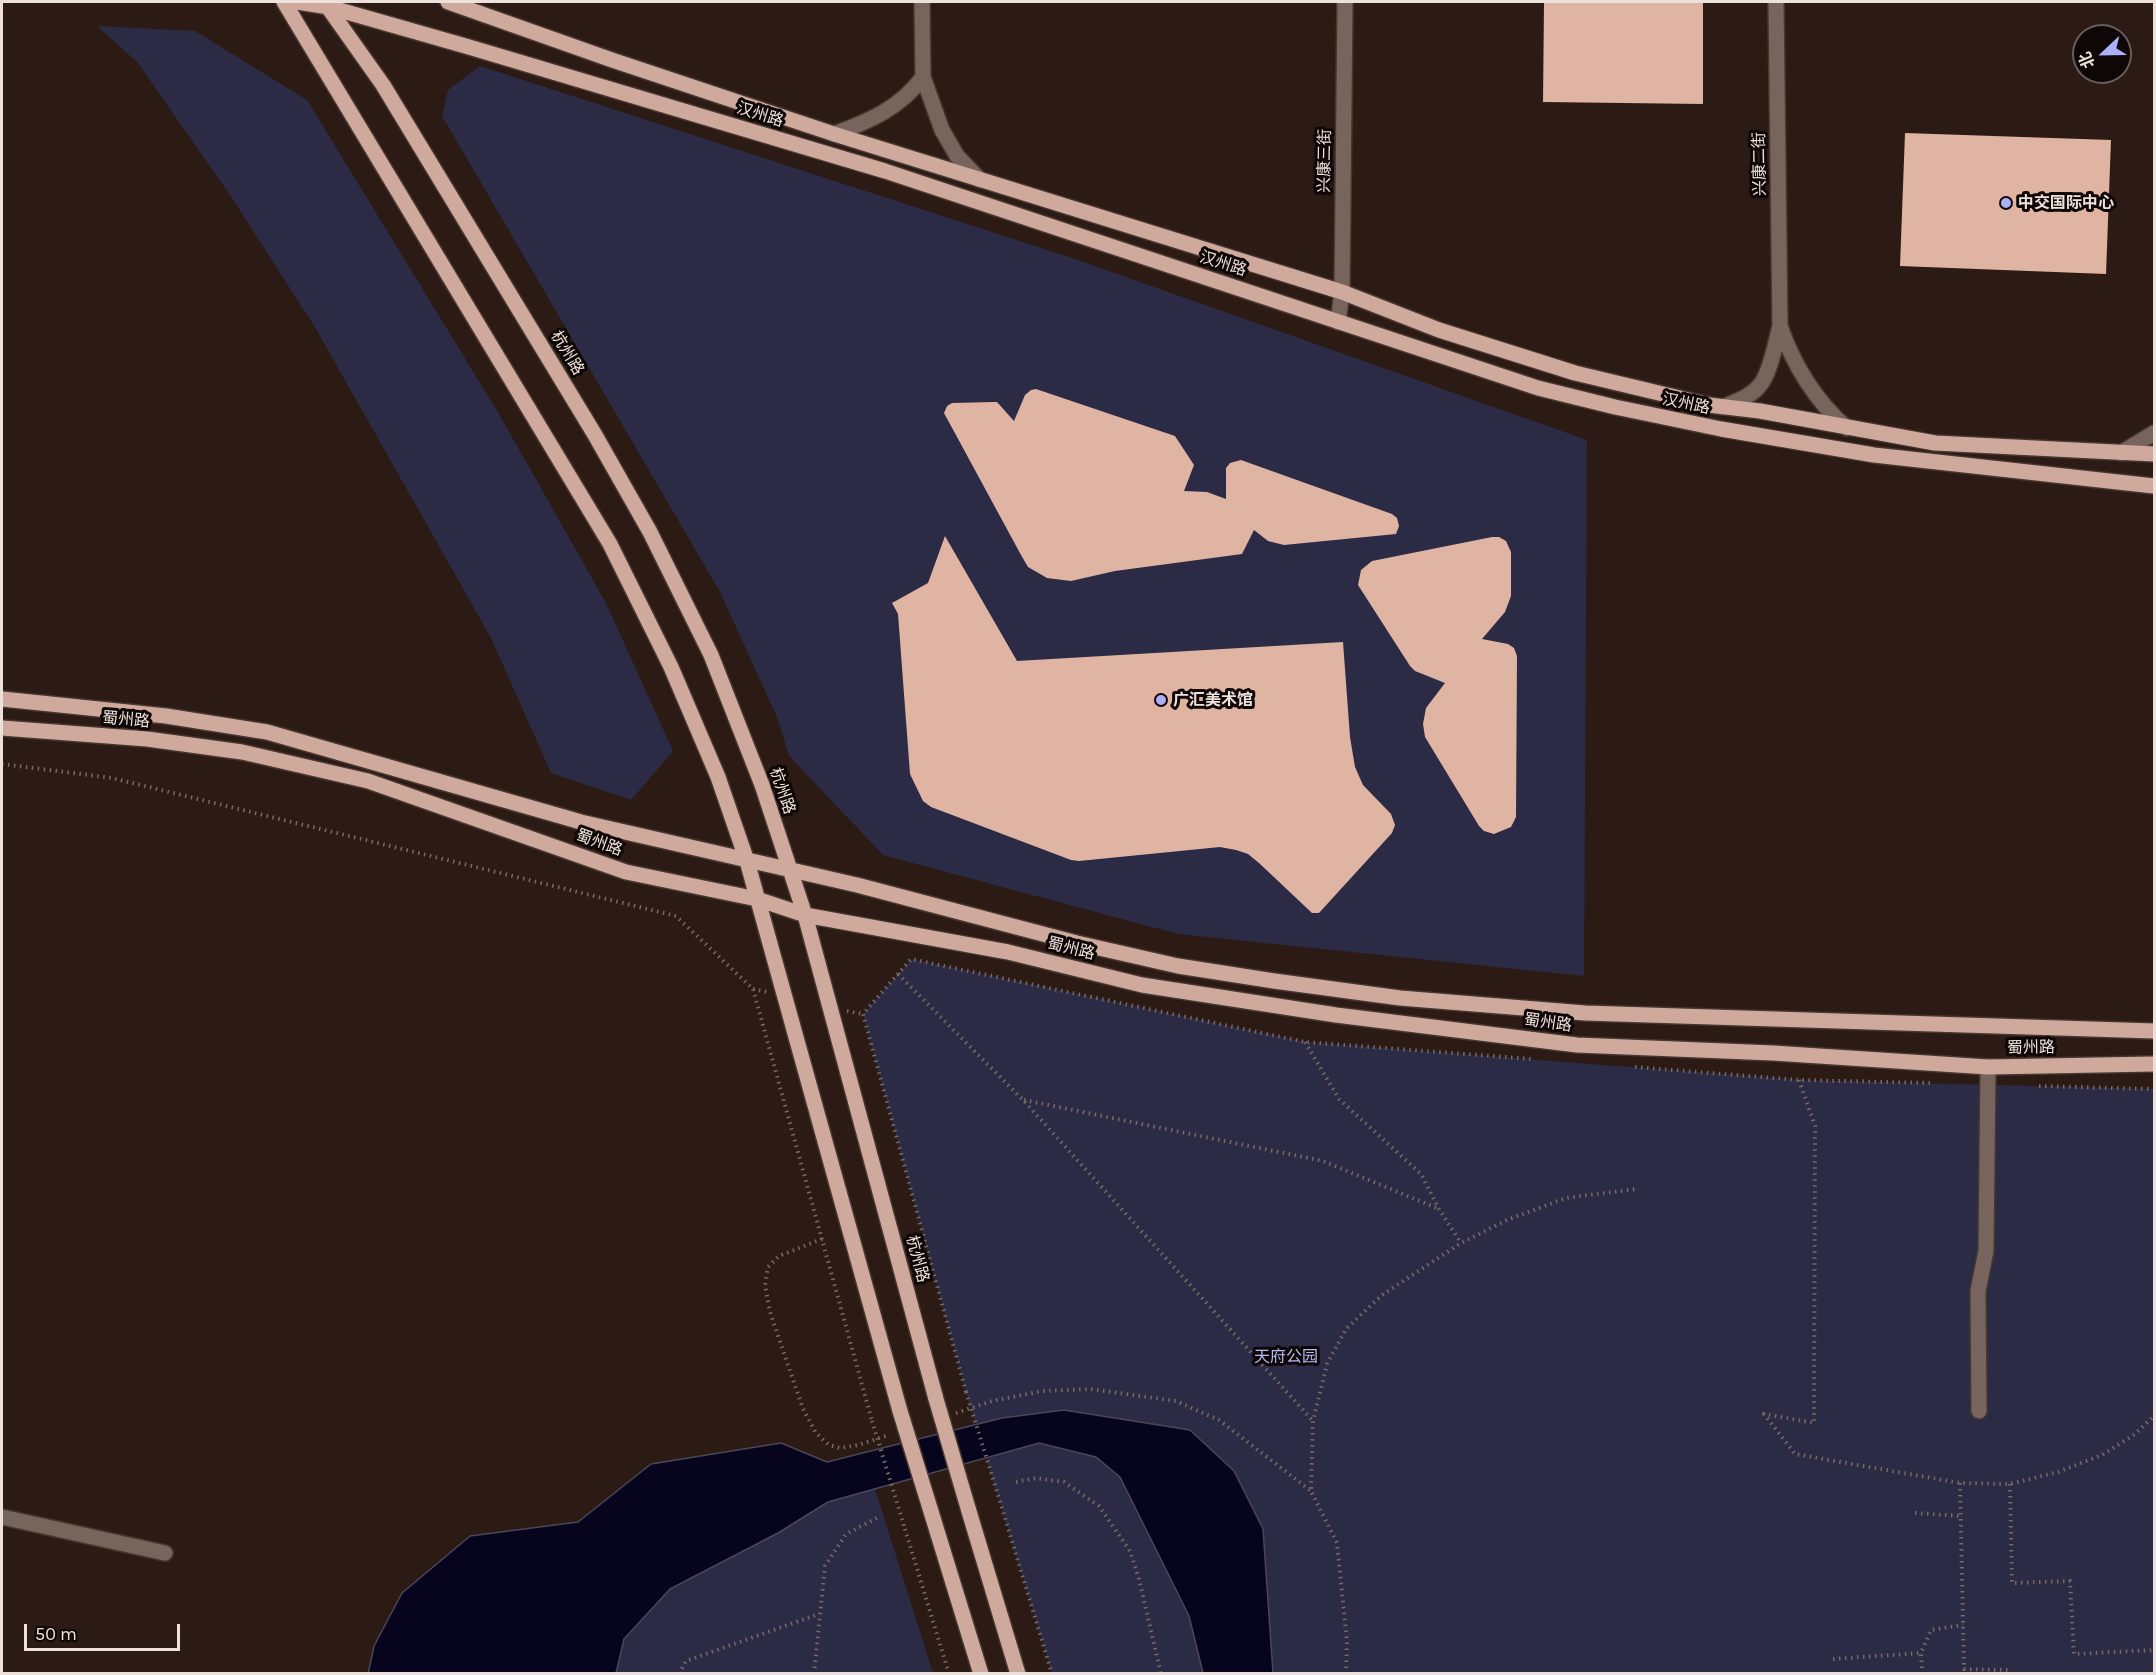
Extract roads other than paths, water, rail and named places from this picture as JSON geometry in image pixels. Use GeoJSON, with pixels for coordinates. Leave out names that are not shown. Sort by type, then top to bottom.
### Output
{"type":"FeatureCollection","features":[{"type":"Feature","properties":{"kind":"main road"},"geometry":{"type":"LineString","coordinates":[[284,2],[610,544],[671,667],[718,777],[747,861],[900,1411],[981,1674]]}},
{"type":"Feature","properties":{"kind":"main road","name":"汉州路"},"geometry":{"type":"LineString","coordinates":[[297,2],[327,4],[885,171],[1538,388],[1721,429],[1875,455],[2154,486]]}},
{"type":"Feature","properties":{"kind":"main road","name":"汉州路"},"geometry":{"type":"LineString","coordinates":[[448,2],[612,60],[834,134],[1342,292],[1439,330],[1575,373],[1709,405],[1760,411],[1935,443],[2154,454]]}},
{"type":"Feature","properties":{"kind":"main road","name":"杭州路"},"geometry":{"type":"LineString","coordinates":[[327,4],[383,85],[595,435],[650,532],[711,655],[762,785],[805,915],[936,1399],[1018,1674]]}},
{"type":"Feature","properties":{"kind":"main road","name":"蜀州路"},"geometry":{"type":"LineString","coordinates":[[2,699],[166,716],[267,732],[581,822],[857,885],[1077,943],[1178,966],[1400,998],[1585,1013],[2154,1031]]}},
{"type":"Feature","properties":{"kind":"main road","name":"蜀州路"},"geometry":{"type":"LineString","coordinates":[[2,728],[147,739],[242,752],[368,781],[626,872],[757,899],[805,915],[1008,952],[1142,985],[1336,1015],[1577,1045],[1773,1053],[1988,1067],[2154,1064]]}},
{"type":"Feature","properties":{"kind":"street"},"geometry":{"type":"LineString","coordinates":[[922,2],[923,77],[942,130],[957,156],[980,180]]}},
{"type":"Feature","properties":{"kind":"street","name":"兴康三街"},"geometry":{"type":"LineString","coordinates":[[1338,322],[1342,292],[1345,2]]}},
{"type":"Feature","properties":{"kind":"street","name":"兴康二街"},"geometry":{"type":"LineString","coordinates":[[1776,2],[1780,326]]}},
{"type":"Feature","properties":{"kind":"street"},"geometry":{"type":"LineString","coordinates":[[834,134],[880,115],[910,94],[923,77]]}},
{"type":"Feature","properties":{"kind":"street"},"geometry":{"type":"LineString","coordinates":[[1723,407],[1748,396],[1761,385],[1772,357],[1780,326]]}},
{"type":"Feature","properties":{"kind":"street"},"geometry":{"type":"LineString","coordinates":[[1780,326],[1787,346],[1806,379],[1830,414],[1847,428]]}},
{"type":"Feature","properties":{"kind":"street"},"geometry":{"type":"LineString","coordinates":[[2121,453],[2154,432]]}},
{"type":"Feature","properties":{"kind":"street"},"geometry":{"type":"LineString","coordinates":[[1979,1411],[1977,1291],[1986,1251],[1988,1067]]}},
{"type":"Feature","properties":{"kind":"street"},"geometry":{"type":"LineString","coordinates":[[2,1517],[165,1553]]}},
{"type":"Feature","properties":{"kind":"place","name":"中交国际中心"},"geometry":{"type":"Point","coordinates":[2006,203]}},
{"type":"Feature","properties":{"kind":"place","name":"广汇美术馆"},"geometry":{"type":"Point","coordinates":[1161,700]}},
{"type":"Feature","properties":{"kind":"park label","name":"天府公园"},"geometry":{"type":"Point","coordinates":[1286,1357]}}]}
